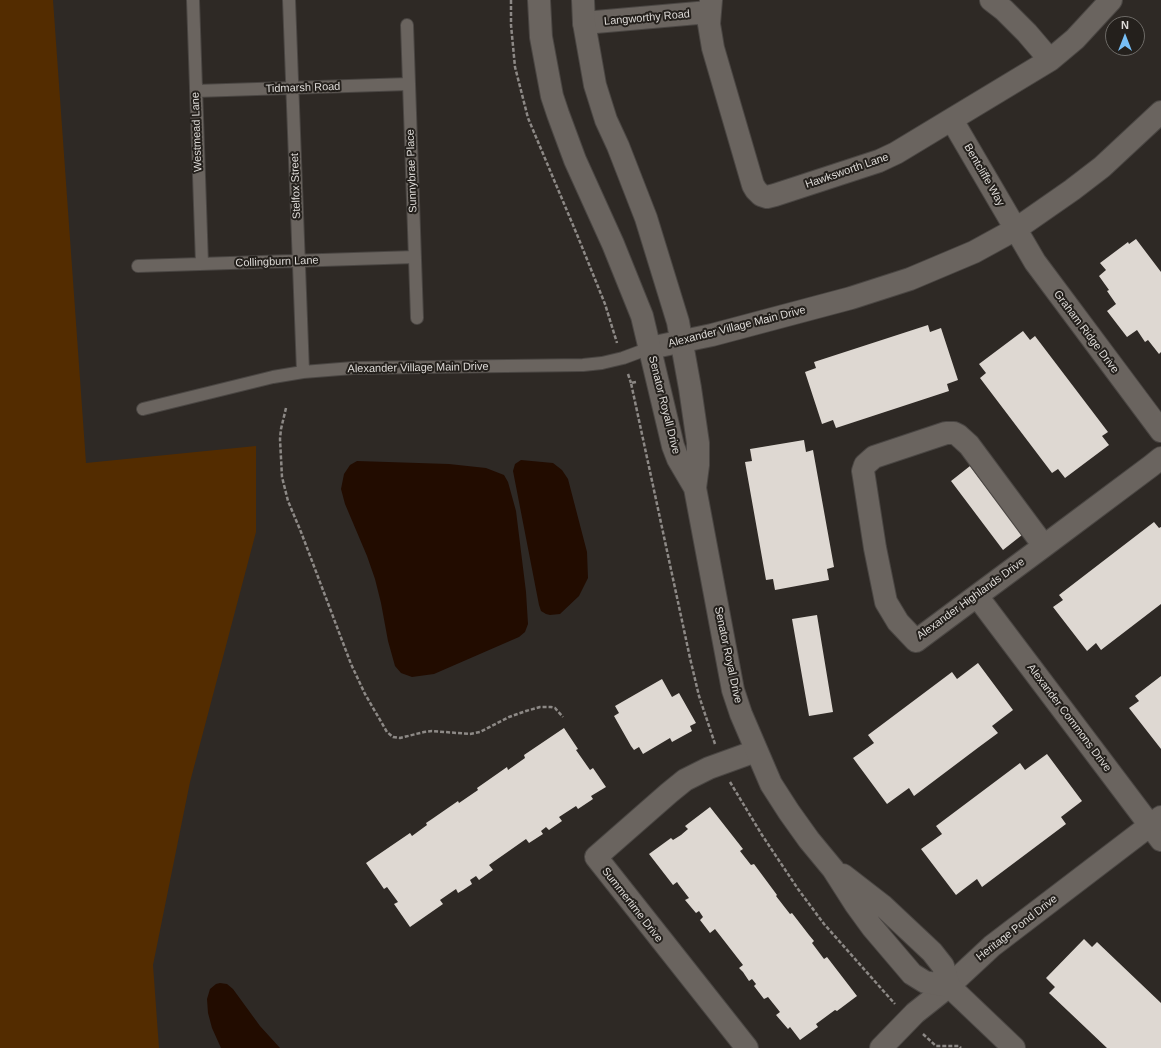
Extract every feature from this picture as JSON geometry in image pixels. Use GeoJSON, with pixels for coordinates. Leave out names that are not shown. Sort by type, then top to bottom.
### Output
{"type":"FeatureCollection","features":[{"type":"Feature","properties":{"kind":"street","name":"Senator Royall Drive"},"geometry":{"type":"LineString","coordinates":[[539,0],[541,37],[552,96],[575,160],[632,288],[642,316],[673,446],[686,475],[695,488]]}},
{"type":"Feature","properties":{"kind":"street","name":"Senator Royall Drive"},"geometry":{"type":"LineString","coordinates":[[583,0],[584,23],[595,85],[606,120],[618,146],[654,240],[678,322],[698,443],[698,465],[695,488]]}},
{"type":"Feature","properties":{"kind":"street"},"geometry":{"type":"LineString","coordinates":[[990,0],[1009,15],[1050,60]]}},
{"type":"Feature","properties":{"kind":"street","name":"Hawksworth Lane"},"geometry":{"type":"LineString","coordinates":[[710,6],[709,24],[713,48],[753,185],[761,195],[775,196],[879,162],[896,153],[1050,60],[1075,39],[1111,0]]}},
{"type":"Feature","properties":{"kind":"street","name":"Langworthy Road"},"geometry":{"type":"LineString","coordinates":[[584,23],[710,6]]}},
{"type":"Feature","properties":{"kind":"street","name":"Alexander Village Main Drive"},"geometry":{"type":"LineString","coordinates":[[650,348],[712,335],[884,288],[974,252],[1016,230],[1072,190],[1102,167],[1161,112]]}},
{"type":"Feature","properties":{"kind":"street","name":"Bentcliffe Way"},"geometry":{"type":"LineString","coordinates":[[952,120],[1016,230]]}},
{"type":"Feature","properties":{"kind":"street","name":"Graham Ridge Drive"},"geometry":{"type":"LineString","coordinates":[[1016,230],[1035,262],[1161,431]]}},
{"type":"Feature","properties":{"kind":"street","name":"Alexander Highlands Drive"},"geometry":{"type":"LineString","coordinates":[[1044,546],[969,445],[954,433],[946,433],[877,456],[865,465],[863,471],[883,591],[888,606],[898,622],[916,641],[1044,546],[1161,458]]}},
{"type":"Feature","properties":{"kind":"street","name":"Senator Royal Drive"},"geometry":{"type":"LineString","coordinates":[[695,488],[733,690],[756,752],[771,784],[809,840],[833,869],[860,911],[883,941],[912,974],[925,982],[949,986],[944,966],[932,952],[883,906],[833,869]]}},
{"type":"Feature","properties":{"kind":"street","name":"Alexander Commons Drive"},"geometry":{"type":"LineString","coordinates":[[977,596],[1157,827]]}},
{"type":"Feature","properties":{"kind":"street","name":"Summertime Drive"},"geometry":{"type":"LineString","coordinates":[[746,1048],[596,857],[686,780],[709,768],[756,752]]}},
{"type":"Feature","properties":{"kind":"street","name":"Heritage Pond Drive"},"geometry":{"type":"LineString","coordinates":[[882,1048],[915,1013],[949,986],[992,946],[1157,827]]}},
{"type":"Feature","properties":{"kind":"street"},"geometry":{"type":"LineString","coordinates":[[949,986],[1014,1048]]}},
{"type":"Feature","properties":{"kind":"lane","name":"Westmead Lane"},"geometry":{"type":"LineString","coordinates":[[193,0],[202,264]]}},
{"type":"Feature","properties":{"kind":"lane","name":"Stelfox Street"},"geometry":{"type":"LineString","coordinates":[[289,0],[303,372]]}},
{"type":"Feature","properties":{"kind":"lane","name":"Sunnybrae Place"},"geometry":{"type":"LineString","coordinates":[[407,25],[417,318]]}},
{"type":"Feature","properties":{"kind":"lane","name":"Tidmarsh Road"},"geometry":{"type":"LineString","coordinates":[[196,91],[409,84]]}},
{"type":"Feature","properties":{"kind":"lane","name":"Collingburn Lane"},"geometry":{"type":"LineString","coordinates":[[138,266],[415,257]]}},
{"type":"Feature","properties":{"kind":"lane","name":"Alexander Village Main Drive"},"geometry":{"type":"LineString","coordinates":[[143,409],[272,377],[303,372],[353,368],[583,365],[602,363],[622,358],[650,348]]}},
{"type":"Feature","properties":{"kind":"path"},"geometry":{"type":"LineString","coordinates":[[511,0],[511,25],[515,67],[528,118],[604,304],[631,383],[690,658],[699,696],[717,750]]}},
{"type":"Feature","properties":{"kind":"path"},"geometry":{"type":"LineString","coordinates":[[631,383],[638,382]]}},
{"type":"Feature","properties":{"kind":"path"},"geometry":{"type":"LineString","coordinates":[[286,408],[280,440],[282,477],[288,501],[351,664],[365,694],[387,732],[393,737],[400,738],[432,731],[470,734],[480,732],[526,711],[540,707],[555,708],[563,718]]}},
{"type":"Feature","properties":{"kind":"path"},"geometry":{"type":"LineString","coordinates":[[726,776],[762,835],[798,889],[824,924],[898,1008]]}},
{"type":"Feature","properties":{"kind":"path"},"geometry":{"type":"LineString","coordinates":[[923,1033],[936,1046],[959,1046],[961,1048]]}},
{"type":"Feature","properties":{"kind":"shaded area"},"geometry":{"type":"Polygon","coordinates":[[[0,0],[53,0],[86,463],[256,446],[256,532],[190,782],[153,965],[159,1048],[0,1048],[0,0]]]}},
{"type":"Feature","properties":{"kind":"shaded area"},"geometry":{"type":"Polygon","coordinates":[[[521,460],[553,463],[562,470],[568,479],[587,552],[588,578],[579,596],[560,614],[546,614],[541,611],[539,605],[513,471],[515,464],[521,460]]]}},
{"type":"Feature","properties":{"kind":"shaded area"},"geometry":{"type":"Polygon","coordinates":[[[357,461],[449,464],[486,468],[504,475],[508,482],[516,511],[526,592],[528,624],[525,632],[519,637],[434,674],[412,677],[401,673],[395,666],[388,641],[375,579],[345,504],[341,489],[344,474],[350,465],[357,461]]]}},
{"type":"Feature","properties":{"kind":"shaded area"},"geometry":{"type":"Polygon","coordinates":[[[216,984],[227,984],[233,989],[260,1026],[280,1048],[221,1048],[212,1028],[208,1013],[207,999],[210,989],[216,984]]]}},
{"type":"Feature","properties":{"kind":"building"},"geometry":{"type":"Polygon","coordinates":[[[1136,239],[1161,272],[1161,352],[1159,354],[1148,340],[1145,342],[1137,330],[1127,337],[1107,311],[1116,304],[1107,291],[1109,290],[1099,276],[1106,270],[1100,263],[1128,242],[1129,244],[1136,239]]]}},
{"type":"Feature","properties":{"kind":"building"},"geometry":{"type":"Polygon","coordinates":[[[928,325],[930,332],[941,328],[958,380],[947,384],[949,391],[836,428],[833,420],[822,424],[805,372],[816,368],[814,362],[928,325]]]}},
{"type":"Feature","properties":{"kind":"building"},"geometry":{"type":"Polygon","coordinates":[[[1023,331],[1030,340],[1035,336],[1108,432],[1102,436],[1109,445],[1065,478],[1058,469],[1052,473],[980,378],[986,373],[979,364],[1023,331]]]}},
{"type":"Feature","properties":{"kind":"building"},"geometry":{"type":"Polygon","coordinates":[[[804,440],[806,452],[813,450],[834,567],[827,569],[829,580],[775,590],[773,579],[766,580],[745,462],[752,461],[750,449],[804,440]]]}},
{"type":"Feature","properties":{"kind":"building"},"geometry":{"type":"Polygon","coordinates":[[[970,466],[1022,535],[1003,550],[951,481],[970,466]]]}},
{"type":"Feature","properties":{"kind":"building"},"geometry":{"type":"Polygon","coordinates":[[[1154,522],[1159,528],[1161,527],[1161,604],[1101,650],[1096,643],[1087,651],[1053,607],[1063,600],[1059,595],[1154,522]]]}},
{"type":"Feature","properties":{"kind":"building"},"geometry":{"type":"Polygon","coordinates":[[[817,615],[833,712],[809,716],[792,619],[817,615]]]}},
{"type":"Feature","properties":{"kind":"building"},"geometry":{"type":"Polygon","coordinates":[[[978,663],[1013,710],[992,726],[998,733],[914,796],[909,788],[887,804],[853,758],[874,743],[868,735],[952,672],[957,679],[978,663]]]}},
{"type":"Feature","properties":{"kind":"building"},"geometry":{"type":"Polygon","coordinates":[[[1161,676],[1161,749],[1129,708],[1139,701],[1135,696],[1161,676]]]}},
{"type":"Feature","properties":{"kind":"building"},"geometry":{"type":"Polygon","coordinates":[[[662,679],[672,697],[679,693],[696,723],[690,726],[692,731],[672,742],[670,738],[643,754],[639,747],[634,750],[631,746],[614,716],[619,713],[615,706],[662,679]]]}},
{"type":"Feature","properties":{"kind":"building"},"geometry":{"type":"Polygon","coordinates":[[[564,728],[578,749],[576,750],[590,770],[593,768],[606,787],[591,796],[593,799],[578,809],[576,806],[559,817],[562,821],[549,830],[546,827],[541,831],[543,834],[529,843],[526,839],[489,865],[493,870],[479,880],[476,876],[470,880],[472,884],[463,890],[458,893],[456,889],[440,900],[443,904],[410,927],[394,904],[398,902],[387,887],[384,889],[366,863],[410,833],[412,836],[427,825],[426,823],[458,801],[459,803],[478,790],[477,788],[507,767],[508,770],[525,758],[524,755],[564,728]]]}},
{"type":"Feature","properties":{"kind":"building"},"geometry":{"type":"Polygon","coordinates":[[[1047,754],[1082,801],[1061,817],[1066,824],[982,887],[977,879],[956,895],[921,849],[942,834],[936,826],[1020,763],[1025,770],[1047,754]]]}},
{"type":"Feature","properties":{"kind":"building"},"geometry":{"type":"Polygon","coordinates":[[[710,807],[743,849],[740,851],[751,865],[754,864],[790,914],[792,913],[814,941],[812,943],[824,959],[827,957],[857,996],[816,1024],[818,1027],[800,1040],[790,1027],[788,1029],[776,1015],[780,1012],[768,997],[764,999],[754,986],[756,984],[752,979],[749,981],[739,968],[743,965],[715,929],[710,933],[700,920],[703,917],[699,911],[696,913],[685,900],[689,898],[677,882],[673,885],[649,854],[671,838],[673,840],[681,835],[688,829],[685,826],[710,807]]]}},
{"type":"Feature","properties":{"kind":"building"},"geometry":{"type":"Polygon","coordinates":[[[1084,939],[1092,947],[1097,942],[1161,1003],[1161,1048],[1107,1048],[1049,993],[1055,987],[1046,978],[1084,939]]]}}]}
